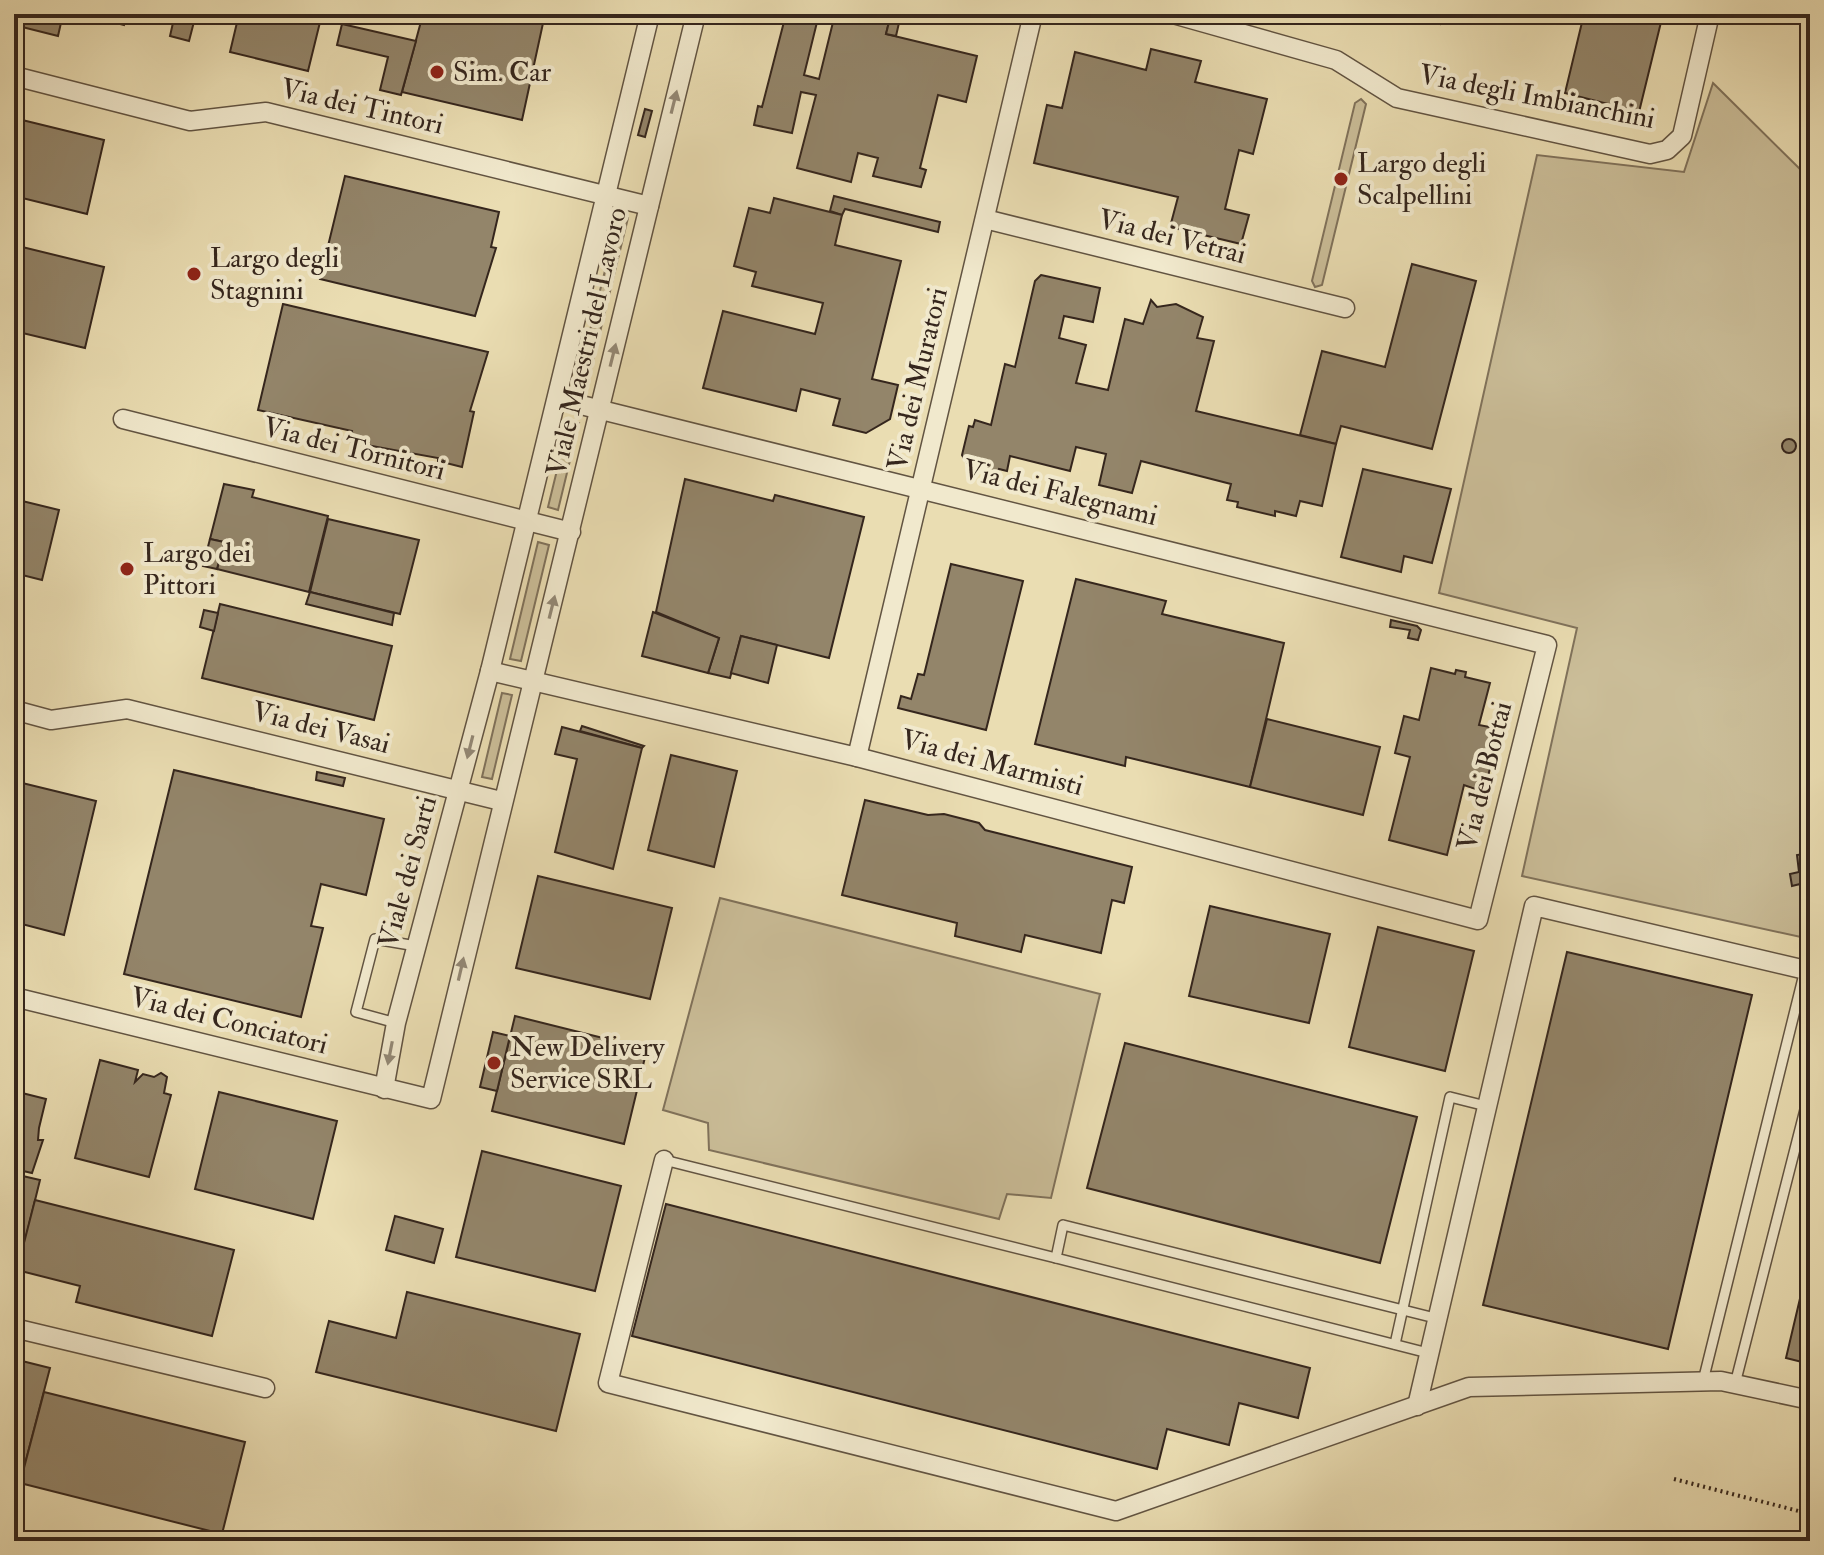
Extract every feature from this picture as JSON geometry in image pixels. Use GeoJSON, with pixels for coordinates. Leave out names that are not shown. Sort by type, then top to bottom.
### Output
{"type":"FeatureCollection","features":[{"type":"Feature","properties":{"kind":"street","name":"Viale Maestri del Lavoro"},"geometry":{"type":"LineString","coordinates":[[490,671],[650,14]]}},
{"type":"Feature","properties":{"kind":"street","name":"Viale Maestri del Lavoro"},"geometry":{"type":"LineString","coordinates":[[533,683],[696,14]]}},
{"type":"Feature","properties":{"kind":"street","name":"Via dei Muratori"},"geometry":{"type":"LineString","coordinates":[[857,757],[1033,14]]}},
{"type":"Feature","properties":{"kind":"street","name":"Via degli Imbianchini"},"geometry":{"type":"LineString","coordinates":[[1173,14],[1336,60],[1397,98],[1650,154],[1667,150],[1682,136],[1710,14]]}},
{"type":"Feature","properties":{"kind":"street","name":"Via dei Tintori"},"geometry":{"type":"LineString","coordinates":[[14,76],[190,121],[266,112],[649,206]]}},
{"type":"Feature","properties":{"kind":"street","name":"Via dei Vetrai"},"geometry":{"type":"LineString","coordinates":[[985,219],[1345,308]]}},
{"type":"Feature","properties":{"kind":"street","name":"Via dei Falegnami"},"geometry":{"type":"LineString","coordinates":[[557,399],[1547,645]]}},
{"type":"Feature","properties":{"kind":"street","name":"Via dei Tornitori"},"geometry":{"type":"LineString","coordinates":[[123,419],[525,523],[571,532]]}},
{"type":"Feature","properties":{"kind":"street","name":"Via dei Bottai"},"geometry":{"type":"LineString","coordinates":[[1478,920],[1547,645]]}},
{"type":"Feature","properties":{"kind":"street","name":"Via dei Marmisti"},"geometry":{"type":"LineString","coordinates":[[490,671],[857,757],[1478,920]]}},
{"type":"Feature","properties":{"kind":"street","name":"Viale dei Sarti"},"geometry":{"type":"LineString","coordinates":[[384,1089],[396,1023],[490,671]]}},
{"type":"Feature","properties":{"kind":"street"},"geometry":{"type":"LineString","coordinates":[[501,801],[533,683]]}},
{"type":"Feature","properties":{"kind":"street","name":"Via dei Vasai"},"geometry":{"type":"LineString","coordinates":[[14,710],[51,720],[127,709],[501,801]]}},
{"type":"Feature","properties":{"kind":"street","name":"Via dei Conciatori"},"geometry":{"type":"LineString","coordinates":[[14,997],[431,1099],[501,801]]}},
{"type":"Feature","properties":{"kind":"street"},"geometry":{"type":"LineString","coordinates":[[1417,1406],[1435,1318],[1534,906],[1808,970]]}},
{"type":"Feature","properties":{"kind":"street"},"geometry":{"type":"LineString","coordinates":[[664,1160],[608,1383],[1116,1511],[1469,1387],[1703,1381],[1735,1384],[1810,1400]]}},
{"type":"Feature","properties":{"kind":"street"},"geometry":{"type":"LineString","coordinates":[[14,1328],[265,1388]]}},
{"type":"Feature","properties":{"kind":"lane"},"geometry":{"type":"LineString","coordinates":[[396,1023],[356,1012],[375,939],[416,946]]}},
{"type":"Feature","properties":{"kind":"lane"},"geometry":{"type":"LineString","coordinates":[[1703,1381],[1808,970]]}},
{"type":"Feature","properties":{"kind":"lane"},"geometry":{"type":"LineString","coordinates":[[1735,1384],[1810,1090]]}},
{"type":"Feature","properties":{"kind":"lane"},"geometry":{"type":"LineString","coordinates":[[1395,1344],[1450,1097],[1486,1106]]}},
{"type":"Feature","properties":{"kind":"lane"},"geometry":{"type":"LineString","coordinates":[[664,1160],[1428,1353]]}},
{"type":"Feature","properties":{"kind":"lane"},"geometry":{"type":"LineString","coordinates":[[1056,1258],[1063,1225],[1435,1318]]}},
{"type":"Feature","properties":{"kind":"path"},"geometry":{"type":"LineString","coordinates":[[1674,1479],[1810,1514]]}},
{"type":"Feature","properties":{"kind":"shaded area"},"geometry":{"type":"Polygon","coordinates":[[[1713,83],[1810,179],[1810,939],[1522,876],[1577,628],[1439,593],[1537,155],[1684,172],[1713,83]]]}},
{"type":"Feature","properties":{"kind":"shaded area"},"geometry":{"type":"Polygon","coordinates":[[[1361,99],[1366,104],[1322,285],[1315,287],[1312,281],[1355,103],[1361,99]]]}},
{"type":"Feature","properties":{"kind":"shaded area"},"geometry":{"type":"Polygon","coordinates":[[[619,215],[628,218],[586,389],[576,386],[619,215]]]}},
{"type":"Feature","properties":{"kind":"shaded area"},"geometry":{"type":"Polygon","coordinates":[[[569,421],[579,423],[558,510],[548,507],[569,421]]]}},
{"type":"Feature","properties":{"kind":"shaded area"},"geometry":{"type":"Polygon","coordinates":[[[538,542],[549,545],[521,661],[510,659],[538,542]]]}},
{"type":"Feature","properties":{"kind":"shaded area"},"geometry":{"type":"Polygon","coordinates":[[[502,693],[512,695],[492,779],[482,777],[502,693]]]}},
{"type":"Feature","properties":{"kind":"shaded area"},"geometry":{"type":"Polygon","coordinates":[[[720,898],[1100,994],[1051,1198],[1007,1194],[999,1219],[709,1150],[708,1123],[663,1110],[720,898]]]}},
{"type":"Feature","properties":{"kind":"building"},"geometry":{"type":"Polygon","coordinates":[[[14,14],[63,14],[58,36],[14,25],[14,14]]]}},
{"type":"Feature","properties":{"kind":"building"},"geometry":{"type":"Polygon","coordinates":[[[82,14],[127,14],[124,25],[82,14]]]}},
{"type":"Feature","properties":{"kind":"building"},"geometry":{"type":"Polygon","coordinates":[[[175,14],[196,14],[189,41],[170,36],[175,14]]]}},
{"type":"Feature","properties":{"kind":"building"},"geometry":{"type":"Polygon","coordinates":[[[239,14],[322,14],[308,71],[230,52],[239,14]]]}},
{"type":"Feature","properties":{"kind":"building"},"geometry":{"type":"Polygon","coordinates":[[[423,14],[545,14],[522,120],[402,92],[423,14]]]}},
{"type":"Feature","properties":{"kind":"building"},"geometry":{"type":"Polygon","coordinates":[[[786,14],[819,14],[804,75],[819,79],[835,14],[891,14],[886,34],[977,56],[966,102],[938,95],[920,168],[926,170],[921,187],[873,176],[878,158],[858,153],[851,182],[797,168],[816,95],[801,92],[792,133],[754,125],[758,106],[762,107],[786,14]]]}},
{"type":"Feature","properties":{"kind":"building"},"geometry":{"type":"Polygon","coordinates":[[[891,14],[901,14],[896,36],[886,34],[891,14]]]}},
{"type":"Feature","properties":{"kind":"building"},"geometry":{"type":"Polygon","coordinates":[[[1398,14],[1442,14],[1440,24],[1398,14]]]}},
{"type":"Feature","properties":{"kind":"building"},"geometry":{"type":"Polygon","coordinates":[[[1584,14],[1663,14],[1639,112],[1565,93],[1584,14]]]}},
{"type":"Feature","properties":{"kind":"building"},"geometry":{"type":"Polygon","coordinates":[[[342,24],[416,41],[401,95],[380,90],[388,57],[337,45],[342,24]]]}},
{"type":"Feature","properties":{"kind":"building"},"geometry":{"type":"Polygon","coordinates":[[[1151,49],[1201,61],[1195,82],[1267,99],[1253,154],[1239,150],[1225,209],[1249,215],[1241,244],[1170,227],[1178,197],[1034,163],[1047,105],[1062,108],[1075,52],[1146,70],[1151,49]]]}},
{"type":"Feature","properties":{"kind":"building"},"geometry":{"type":"Polygon","coordinates":[[[645,109],[652,111],[645,137],[638,135],[645,109]]]}},
{"type":"Feature","properties":{"kind":"building"},"geometry":{"type":"Polygon","coordinates":[[[14,118],[104,140],[87,214],[14,196],[14,118]]]}},
{"type":"Feature","properties":{"kind":"building"},"geometry":{"type":"Polygon","coordinates":[[[345,176],[499,212],[491,247],[496,248],[475,316],[320,279],[345,176]]]}},
{"type":"Feature","properties":{"kind":"building"},"geometry":{"type":"Polygon","coordinates":[[[834,196],[940,222],[938,232],[845,209],[842,215],[830,211],[834,196]]]}},
{"type":"Feature","properties":{"kind":"building"},"geometry":{"type":"Polygon","coordinates":[[[774,198],[842,215],[835,245],[901,261],[872,379],[898,385],[890,419],[866,433],[833,425],[840,399],[801,389],[796,411],[703,388],[723,311],[815,334],[823,303],[752,286],[756,272],[734,266],[749,208],[770,213],[774,198]]]}},
{"type":"Feature","properties":{"kind":"building"},"geometry":{"type":"Polygon","coordinates":[[[14,245],[104,267],[85,348],[14,331],[14,245]]]}},
{"type":"Feature","properties":{"kind":"building"},"geometry":{"type":"Polygon","coordinates":[[[1412,264],[1476,281],[1432,449],[1341,426],[1336,444],[1300,435],[1322,351],[1385,367],[1412,264]]]}},
{"type":"Feature","properties":{"kind":"building"},"geometry":{"type":"Polygon","coordinates":[[[1041,275],[1100,288],[1093,322],[1064,316],[1059,338],[1086,345],[1076,383],[1108,390],[1125,319],[1143,324],[1151,300],[1157,307],[1176,304],[1203,317],[1197,338],[1214,341],[1196,411],[1336,444],[1322,506],[1300,501],[1296,516],[1275,511],[1275,516],[1237,507],[1238,502],[1227,500],[1231,484],[1141,461],[1132,493],[1099,485],[1106,454],[1076,447],[1070,471],[1010,456],[1007,471],[999,469],[997,473],[969,467],[962,455],[969,426],[973,427],[975,420],[991,425],[1005,364],[1015,367],[1035,281],[1041,275]]]}},
{"type":"Feature","properties":{"kind":"building"},"geometry":{"type":"Polygon","coordinates":[[[283,304],[488,352],[470,411],[474,412],[462,467],[438,461],[438,458],[350,442],[352,431],[258,410],[283,304]]]}},
{"type":"Feature","properties":{"kind":"building"},"geometry":{"type":"Polygon","coordinates":[[[1789,439],[1796,446],[1789,453],[1782,446],[1789,439]]]}},
{"type":"Feature","properties":{"kind":"building"},"geometry":{"type":"Polygon","coordinates":[[[1363,469],[1451,489],[1432,563],[1404,556],[1401,572],[1341,557],[1363,469]]]}},
{"type":"Feature","properties":{"kind":"building"},"geometry":{"type":"Polygon","coordinates":[[[685,479],[773,501],[775,495],[864,517],[829,658],[741,636],[730,678],[708,673],[719,638],[656,612],[685,479]]]}},
{"type":"Feature","properties":{"kind":"building"},"geometry":{"type":"Polygon","coordinates":[[[224,484],[254,490],[252,497],[328,516],[309,592],[217,569],[224,542],[210,539],[224,484]]]}},
{"type":"Feature","properties":{"kind":"building"},"geometry":{"type":"Polygon","coordinates":[[[14,499],[59,510],[42,580],[14,573],[14,499]]]}},
{"type":"Feature","properties":{"kind":"building"},"geometry":{"type":"Polygon","coordinates":[[[328,519],[419,540],[400,614],[310,592],[328,519]]]}},
{"type":"Feature","properties":{"kind":"building"},"geometry":{"type":"Polygon","coordinates":[[[210,539],[224,542],[217,569],[203,566],[210,539]]]}},
{"type":"Feature","properties":{"kind":"building"},"geometry":{"type":"Polygon","coordinates":[[[951,564],[1023,581],[986,730],[898,708],[901,696],[911,699],[918,674],[924,675],[951,564]]]}},
{"type":"Feature","properties":{"kind":"building"},"geometry":{"type":"Polygon","coordinates":[[[1076,579],[1166,601],[1162,614],[1284,643],[1250,787],[1126,757],[1125,766],[1035,744],[1076,579]]]}},
{"type":"Feature","properties":{"kind":"building"},"geometry":{"type":"Polygon","coordinates":[[[310,592],[394,613],[392,625],[306,604],[310,592]]]}},
{"type":"Feature","properties":{"kind":"building"},"geometry":{"type":"Polygon","coordinates":[[[220,604],[392,646],[374,720],[202,678],[220,604]]]}},
{"type":"Feature","properties":{"kind":"building"},"geometry":{"type":"Polygon","coordinates":[[[204,610],[218,613],[214,631],[200,627],[204,610]]]}},
{"type":"Feature","properties":{"kind":"building"},"geometry":{"type":"Polygon","coordinates":[[[653,612],[719,638],[708,673],[642,656],[653,612]]]}},
{"type":"Feature","properties":{"kind":"building"},"geometry":{"type":"Polygon","coordinates":[[[1391,620],[1417,626],[1421,630],[1418,640],[1408,638],[1410,630],[1390,627],[1391,620]]]}},
{"type":"Feature","properties":{"kind":"building"},"geometry":{"type":"Polygon","coordinates":[[[741,636],[777,645],[768,683],[731,673],[741,636]]]}},
{"type":"Feature","properties":{"kind":"building"},"geometry":{"type":"Polygon","coordinates":[[[1431,668],[1455,674],[1456,670],[1466,672],[1465,677],[1490,683],[1479,725],[1500,729],[1484,792],[1464,785],[1447,855],[1389,840],[1410,757],[1395,753],[1404,716],[1419,720],[1431,668]]]}},
{"type":"Feature","properties":{"kind":"building"},"geometry":{"type":"Polygon","coordinates":[[[1267,719],[1380,747],[1363,815],[1250,787],[1267,719]]]}},
{"type":"Feature","properties":{"kind":"building"},"geometry":{"type":"Polygon","coordinates":[[[582,726],[644,746],[642,748],[580,731],[582,726]]]}},
{"type":"Feature","properties":{"kind":"building"},"geometry":{"type":"Polygon","coordinates":[[[562,727],[642,748],[613,869],[555,852],[577,759],[555,754],[562,727]]]}},
{"type":"Feature","properties":{"kind":"building"},"geometry":{"type":"Polygon","coordinates":[[[671,755],[737,771],[714,867],[648,850],[671,755]]]}},
{"type":"Feature","properties":{"kind":"building"},"geometry":{"type":"Polygon","coordinates":[[[174,770],[384,819],[366,895],[321,884],[311,926],[323,928],[301,1017],[124,974],[174,770]]]}},
{"type":"Feature","properties":{"kind":"building"},"geometry":{"type":"Polygon","coordinates":[[[317,772],[345,778],[343,786],[316,780],[317,772]]]}},
{"type":"Feature","properties":{"kind":"building"},"geometry":{"type":"Polygon","coordinates":[[[14,781],[96,801],[64,935],[14,922],[14,781]]]}},
{"type":"Feature","properties":{"kind":"building"},"geometry":{"type":"Polygon","coordinates":[[[865,800],[928,815],[944,814],[979,823],[985,830],[1132,867],[1124,903],[1112,900],[1101,953],[1025,935],[1021,952],[955,936],[957,923],[842,895],[865,800]]]}},
{"type":"Feature","properties":{"kind":"building"},"geometry":{"type":"Polygon","coordinates":[[[1810,853],[1810,890],[1801,891],[1800,884],[1792,886],[1790,874],[1799,872],[1797,855],[1810,853]]]}},
{"type":"Feature","properties":{"kind":"building"},"geometry":{"type":"Polygon","coordinates":[[[538,876],[672,908],[650,999],[516,968],[538,876]]]}},
{"type":"Feature","properties":{"kind":"building"},"geometry":{"type":"Polygon","coordinates":[[[1210,906],[1330,934],[1309,1023],[1189,996],[1210,906]]]}},
{"type":"Feature","properties":{"kind":"building"},"geometry":{"type":"Polygon","coordinates":[[[1378,927],[1474,951],[1445,1071],[1349,1047],[1378,927]]]}},
{"type":"Feature","properties":{"kind":"building"},"geometry":{"type":"Polygon","coordinates":[[[1567,952],[1752,995],[1668,1349],[1483,1305],[1567,952]]]}},
{"type":"Feature","properties":{"kind":"building"},"geometry":{"type":"Polygon","coordinates":[[[515,1016],[647,1049],[624,1144],[492,1111],[515,1016]]]}},
{"type":"Feature","properties":{"kind":"building"},"geometry":{"type":"Polygon","coordinates":[[[493,1032],[510,1036],[497,1091],[480,1087],[493,1032]]]}},
{"type":"Feature","properties":{"kind":"building"},"geometry":{"type":"Polygon","coordinates":[[[1125,1043],[1417,1117],[1380,1263],[1087,1188],[1125,1043]]]}},
{"type":"Feature","properties":{"kind":"building"},"geometry":{"type":"Polygon","coordinates":[[[100,1060],[138,1070],[135,1082],[143,1074],[154,1077],[161,1073],[167,1077],[164,1093],[171,1095],[149,1177],[75,1158],[100,1060]]]}},
{"type":"Feature","properties":{"kind":"building"},"geometry":{"type":"Polygon","coordinates":[[[14,1091],[46,1099],[38,1140],[43,1140],[32,1173],[14,1169],[14,1091]]]}},
{"type":"Feature","properties":{"kind":"building"},"geometry":{"type":"Polygon","coordinates":[[[219,1092],[337,1121],[313,1219],[195,1189],[219,1092]]]}},
{"type":"Feature","properties":{"kind":"building"},"geometry":{"type":"Polygon","coordinates":[[[482,1151],[621,1186],[595,1291],[456,1257],[482,1151]]]}},
{"type":"Feature","properties":{"kind":"building"},"geometry":{"type":"Polygon","coordinates":[[[14,1174],[40,1180],[24,1245],[14,1243],[14,1174]]]}},
{"type":"Feature","properties":{"kind":"building"},"geometry":{"type":"Polygon","coordinates":[[[35,1200],[234,1250],[212,1336],[76,1302],[80,1286],[17,1270],[35,1200]]]}},
{"type":"Feature","properties":{"kind":"building"},"geometry":{"type":"Polygon","coordinates":[[[666,1204],[1310,1368],[1298,1418],[1239,1403],[1229,1445],[1167,1429],[1157,1469],[632,1336],[666,1204]]]}},
{"type":"Feature","properties":{"kind":"building"},"geometry":{"type":"Polygon","coordinates":[[[395,1216],[443,1229],[434,1263],[386,1250],[395,1216]]]}},
{"type":"Feature","properties":{"kind":"building"},"geometry":{"type":"Polygon","coordinates":[[[1810,1256],[1810,1364],[1786,1358],[1810,1256]]]}},
{"type":"Feature","properties":{"kind":"building"},"geometry":{"type":"Polygon","coordinates":[[[407,1292],[580,1334],[556,1431],[316,1372],[329,1321],[396,1338],[407,1292]]]}},
{"type":"Feature","properties":{"kind":"building"},"geometry":{"type":"Polygon","coordinates":[[[14,1359],[50,1368],[20,1483],[14,1482],[14,1359]]]}},
{"type":"Feature","properties":{"kind":"building"},"geometry":{"type":"Polygon","coordinates":[[[44,1392],[245,1442],[222,1534],[20,1483],[44,1392]]]}},
{"type":"Feature","properties":{"kind":"place","name":"Sim. Car"},"geometry":{"type":"Point","coordinates":[437,72]}},
{"type":"Feature","properties":{"kind":"place","name":"Largo degli Scalpellini"},"geometry":{"type":"Point","coordinates":[1341,179]}},
{"type":"Feature","properties":{"kind":"place","name":"Largo degli Stagnini"},"geometry":{"type":"Point","coordinates":[194,274]}},
{"type":"Feature","properties":{"kind":"place","name":"Largo dei Pittori"},"geometry":{"type":"Point","coordinates":[127,569]}},
{"type":"Feature","properties":{"kind":"place","name":"New Delivery Service SRL"},"geometry":{"type":"Point","coordinates":[494,1063]}}]}
